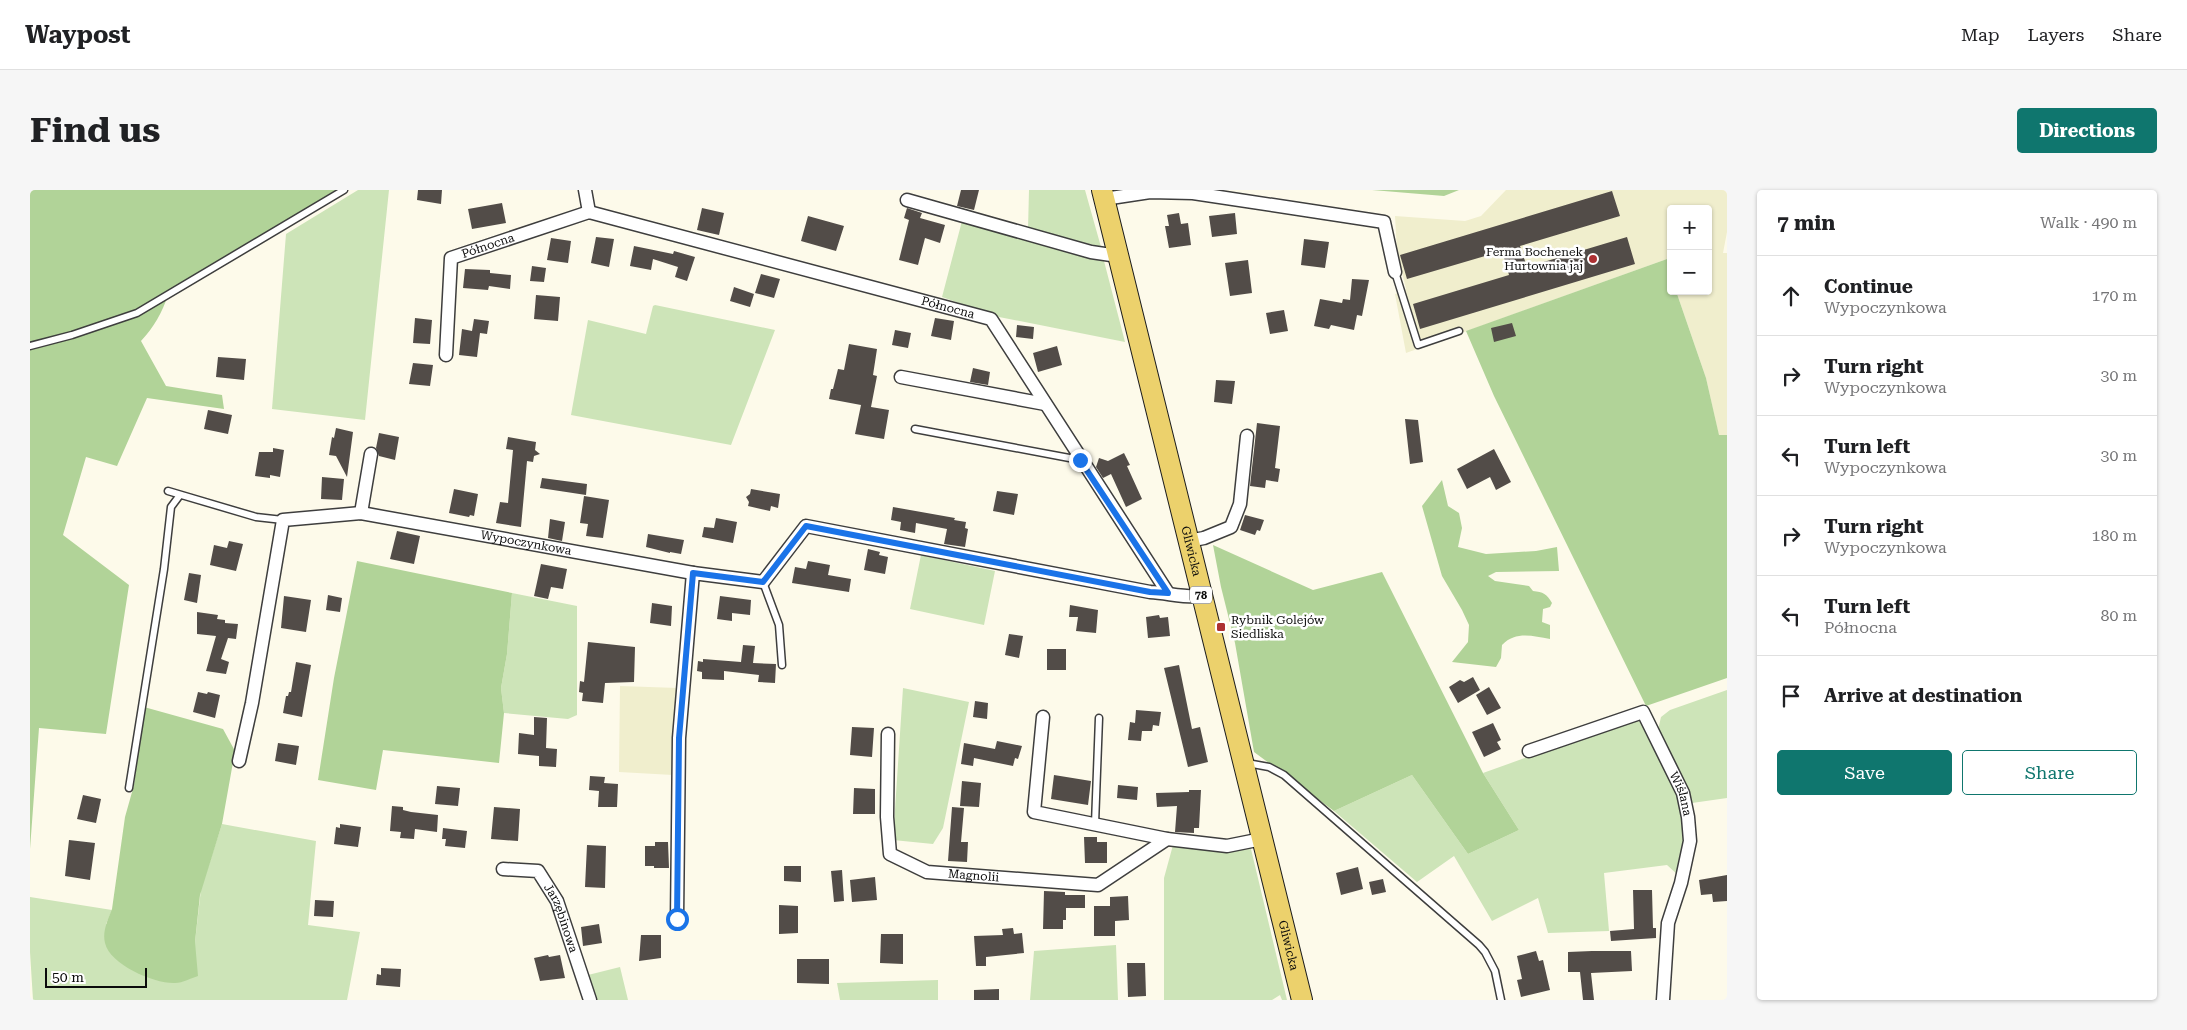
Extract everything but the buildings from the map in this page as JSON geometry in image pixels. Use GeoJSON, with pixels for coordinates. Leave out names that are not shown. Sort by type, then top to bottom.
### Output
{"type":"FeatureCollection","features":[{"type":"Feature","properties":{"kind":"main road","name":"Gliwicka"},"geometry":{"type":"LineString","coordinates":[[1103,195],[1302,1000]]}},
{"type":"Feature","properties":{"kind":"street"},"geometry":{"type":"LineString","coordinates":[[585,190],[589,212]]}},
{"type":"Feature","properties":{"kind":"street"},"geometry":{"type":"LineString","coordinates":[[1103,195],[1150,192],[1193,193],[1384,222],[1395,272]]}},
{"type":"Feature","properties":{"kind":"street"},"geometry":{"type":"LineString","coordinates":[[907,200],[1092,252],[1118,256]]}},
{"type":"Feature","properties":{"kind":"street","name":"Północna"},"geometry":{"type":"LineString","coordinates":[[446,354],[451,258],[589,212],[990,319],[1168,593]]}},
{"type":"Feature","properties":{"kind":"street"},"geometry":{"type":"LineString","coordinates":[[901,377],[1045,404]]}},
{"type":"Feature","properties":{"kind":"street"},"geometry":{"type":"LineString","coordinates":[[1188,541],[1204,538],[1231,527],[1240,504],[1248,436]]}},
{"type":"Feature","properties":{"kind":"street"},"geometry":{"type":"LineString","coordinates":[[361,513],[371,454]]}},
{"type":"Feature","properties":{"kind":"street","name":"Wypoczynkowa"},"geometry":{"type":"LineString","coordinates":[[283,520],[361,513],[693,573],[763,582]]}},
{"type":"Feature","properties":{"kind":"street"},"geometry":{"type":"LineString","coordinates":[[239,761],[252,703],[283,520]]}},
{"type":"Feature","properties":{"kind":"street"},"geometry":{"type":"LineString","coordinates":[[763,582],[806,526],[1141,590],[1186,597],[1202,596]]}},
{"type":"Feature","properties":{"kind":"street"},"geometry":{"type":"LineString","coordinates":[[677,919],[679,738],[693,573]]}},
{"type":"Feature","properties":{"kind":"street","name":"Wiślana"},"geometry":{"type":"LineString","coordinates":[[1529,751],[1643,712],[1683,794],[1690,842],[1681,883],[1668,923],[1663,1000]]}},
{"type":"Feature","properties":{"kind":"street"},"geometry":{"type":"LineString","coordinates":[[1043,717],[1034,812],[1167,839],[1227,846],[1262,839]]}},
{"type":"Feature","properties":{"kind":"street","name":"Magnolii"},"geometry":{"type":"LineString","coordinates":[[888,734],[887,818],[890,854],[927,872],[1098,885],[1167,839]]}},
{"type":"Feature","properties":{"kind":"street","name":"Jarzębinowa"},"geometry":{"type":"LineString","coordinates":[[503,869],[538,871],[557,901],[590,1000]]}},
{"type":"Feature","properties":{"kind":"lane"},"geometry":{"type":"LineString","coordinates":[[30,346],[72,335],[137,313],[344,190]]}},
{"type":"Feature","properties":{"kind":"lane"},"geometry":{"type":"LineString","coordinates":[[1395,272],[1418,345],[1459,332]]}},
{"type":"Feature","properties":{"kind":"lane"},"geometry":{"type":"LineString","coordinates":[[915,429],[1080,460]]}},
{"type":"Feature","properties":{"kind":"lane"},"geometry":{"type":"LineString","coordinates":[[168,492],[256,517],[283,520]]}},
{"type":"Feature","properties":{"kind":"lane"},"geometry":{"type":"LineString","coordinates":[[129,788],[164,569],[171,507],[180,495]]}},
{"type":"Feature","properties":{"kind":"lane"},"geometry":{"type":"LineString","coordinates":[[763,582],[779,625],[782,665]]}},
{"type":"Feature","properties":{"kind":"lane"},"geometry":{"type":"LineString","coordinates":[[1095,824],[1099,718]]}},
{"type":"Feature","properties":{"kind":"lane"},"geometry":{"type":"LineString","coordinates":[[1244,764],[1250,763],[1269,767],[1284,775],[1470,937],[1489,958],[1495,971],[1501,1000]]}},
{"type":"Feature","properties":{"kind":"shaded area"},"geometry":{"type":"Polygon","coordinates":[[[1506,190],[1727,190],[1727,232],[1723,253],[1727,253],[1727,435],[1719,436],[1706,378],[1677,295],[1712,295],[1712,205],[1667,205],[1667,259],[1406,353],[1395,294],[1406,289],[1397,251],[1395,216],[1465,221],[1481,216],[1506,190]]]}},
{"type":"Feature","properties":{"kind":"shaded area"},"geometry":{"type":"Polygon","coordinates":[[[620,686],[678,688],[673,775],[619,772],[620,686]]]}},
{"type":"Feature","properties":{"kind":"green space"},"geometry":{"type":"Polygon","coordinates":[[[30,190],[336,190],[168,295],[157,320],[141,341],[166,386],[222,395],[224,409],[147,398],[117,466],[86,457],[63,535],[129,585],[106,734],[39,728],[30,849],[30,190]]]}},
{"type":"Feature","properties":{"kind":"green space"},"geometry":{"type":"Polygon","coordinates":[[[358,190],[389,190],[365,420],[272,409],[286,234],[358,190]]]}},
{"type":"Feature","properties":{"kind":"green space"},"geometry":{"type":"Polygon","coordinates":[[[1029,190],[1085,190],[1101,247],[1028,229],[1029,190]]]}},
{"type":"Feature","properties":{"kind":"green space"},"geometry":{"type":"Polygon","coordinates":[[[1372,190],[1459,190],[1444,196],[1372,190]]]}},
{"type":"Feature","properties":{"kind":"green space"},"geometry":{"type":"Polygon","coordinates":[[[962,221],[1104,261],[1125,342],[999,317],[942,297],[962,221]]]}},
{"type":"Feature","properties":{"kind":"green space"},"geometry":{"type":"Polygon","coordinates":[[[1667,259],[1667,295],[1677,295],[1706,378],[1719,435],[1727,435],[1727,678],[1646,706],[1494,396],[1466,331],[1667,259]]]}},
{"type":"Feature","properties":{"kind":"green space"},"geometry":{"type":"Polygon","coordinates":[[[653,306],[775,330],[731,445],[571,415],[588,320],[646,334],[653,306]]]}},
{"type":"Feature","properties":{"kind":"green space"},"geometry":{"type":"Polygon","coordinates":[[[1442,480],[1448,506],[1459,513],[1462,528],[1458,547],[1486,554],[1536,551],[1557,547],[1559,571],[1496,572],[1488,576],[1495,581],[1529,586],[1533,591],[1542,593],[1552,603],[1550,607],[1543,609],[1542,622],[1550,625],[1550,639],[1519,636],[1507,641],[1502,645],[1501,658],[1496,667],[1452,662],[1468,642],[1469,625],[1442,576],[1422,506],[1442,480]]]}},
{"type":"Feature","properties":{"kind":"green space"},"geometry":{"type":"Polygon","coordinates":[[[1213,545],[1313,590],[1382,572],[1483,773],[1519,830],[1468,854],[1412,775],[1334,811],[1254,752],[1235,643],[1213,545]]]}},
{"type":"Feature","properties":{"kind":"green space"},"geometry":{"type":"Polygon","coordinates":[[[921,555],[995,571],[984,625],[910,609],[921,555]]]}},
{"type":"Feature","properties":{"kind":"green space"},"geometry":{"type":"Polygon","coordinates":[[[357,561],[512,593],[507,654],[501,688],[504,713],[499,763],[383,750],[376,790],[318,780],[334,678],[357,561]]]}},
{"type":"Feature","properties":{"kind":"green space"},"geometry":{"type":"Polygon","coordinates":[[[512,593],[577,606],[577,715],[568,719],[504,713],[501,688],[507,654],[512,593]]]}},
{"type":"Feature","properties":{"kind":"green space"},"geometry":{"type":"Polygon","coordinates":[[[903,688],[969,702],[943,828],[933,844],[893,840],[903,688]]]}},
{"type":"Feature","properties":{"kind":"green space"},"geometry":{"type":"Polygon","coordinates":[[[1727,690],[1727,798],[1692,803],[1658,730],[1661,717],[1670,710],[1727,690]]]}},
{"type":"Feature","properties":{"kind":"green space"},"geometry":{"type":"Polygon","coordinates":[[[144,707],[223,729],[235,751],[222,824],[200,895],[195,942],[198,976],[178,983],[156,980],[134,972],[115,959],[104,939],[112,909],[125,817],[134,785],[144,707]]]}},
{"type":"Feature","properties":{"kind":"green space"},"geometry":{"type":"Polygon","coordinates":[[[1631,720],[1643,722],[1678,792],[1687,841],[1678,875],[1667,865],[1604,873],[1609,931],[1548,933],[1538,898],[1492,921],[1454,856],[1417,882],[1334,811],[1412,775],[1468,854],[1519,830],[1483,773],[1631,720]]]}},
{"type":"Feature","properties":{"kind":"green space"},"geometry":{"type":"Polygon","coordinates":[[[222,824],[316,841],[308,925],[360,932],[347,1000],[33,1000],[30,952],[30,897],[112,910],[106,924],[195,942],[201,889],[222,824]]]}},
{"type":"Feature","properties":{"kind":"green space"},"geometry":{"type":"Polygon","coordinates":[[[1173,845],[1229,851],[1251,849],[1287,1000],[1282,1000],[1280,995],[1272,1000],[1164,1000],[1164,878],[1173,845]]]}},
{"type":"Feature","properties":{"kind":"green space"},"geometry":{"type":"Polygon","coordinates":[[[1116,945],[1118,1000],[1030,1000],[1034,951],[1116,945]]]}},
{"type":"Feature","properties":{"kind":"green space"},"geometry":{"type":"Polygon","coordinates":[[[620,967],[628,1000],[595,1000],[588,975],[620,967]]]}},
{"type":"Feature","properties":{"kind":"green space"},"geometry":{"type":"Polygon","coordinates":[[[938,980],[938,1000],[840,1000],[837,983],[938,980]]]}},
{"type":"Feature","properties":{"kind":"place","name":"Ferma Bochenek Hurtownia jaj"},"geometry":{"type":"Point","coordinates":[1593,259]}},
{"type":"Feature","properties":{"kind":"place","name":"Rybnik Golejów Siedliska"},"geometry":{"type":"Point","coordinates":[1221,627]}},
{"type":"Feature","properties":{"kind":"route"},"geometry":{"type":"LineString","coordinates":[[677,919],[679,738],[693,573],[763,582],[806,526],[1150,592],[1168,593],[1080,460]]}}]}
